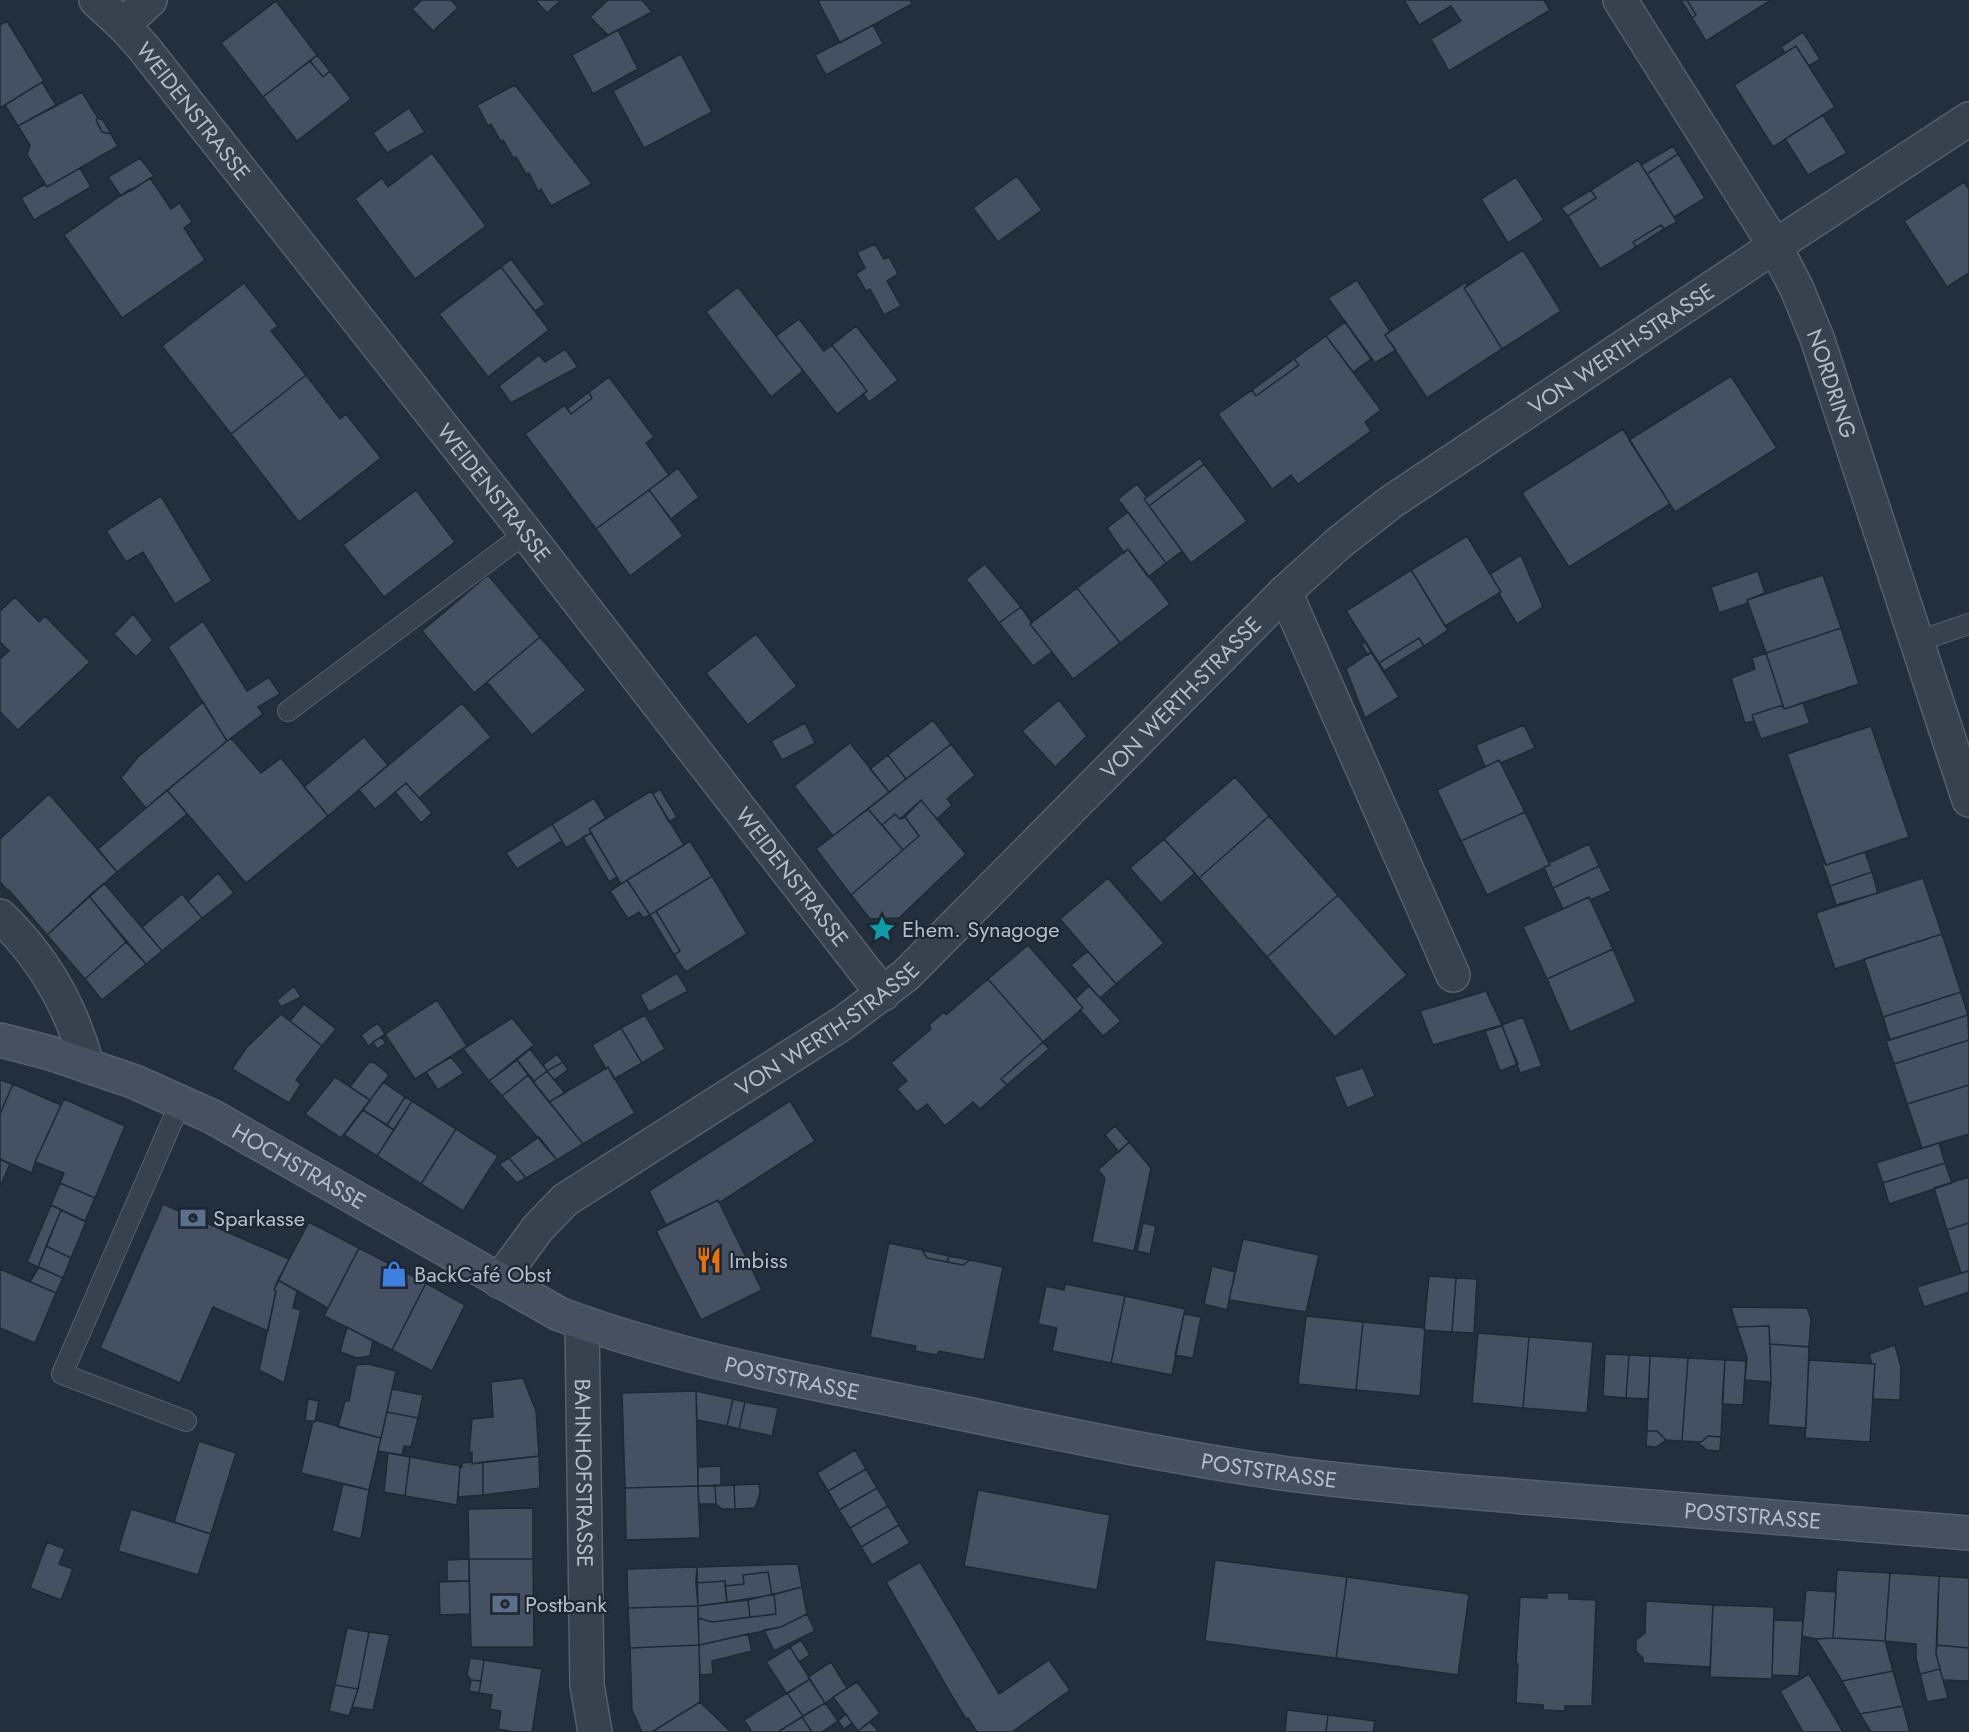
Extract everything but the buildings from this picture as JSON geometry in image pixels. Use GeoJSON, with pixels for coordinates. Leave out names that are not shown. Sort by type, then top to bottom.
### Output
{"type":"FeatureCollection","features":[{"type":"Feature","properties":{"kind":"street","name":"WEIDENSTRASSE"},"geometry":{"type":"LineString","coordinates":[[96,0],[143,47],[526,533],[883,994]]}},
{"type":"Feature","properties":{"kind":"street"},"geometry":{"type":"LineString","coordinates":[[123,25],[150,0]]}},
{"type":"Feature","properties":{"kind":"street","name":"NORDRING"},"geometry":{"type":"LineString","coordinates":[[1620,0],[1775,246],[1797,290],[1817,338],[1969,800]]}},
{"type":"Feature","properties":{"kind":"street","name":"VON WERTH-STRASSE"},"geometry":{"type":"LineString","coordinates":[[500,1281],[538,1228],[565,1200],[843,1023],[883,994],[924,957],[1285,592],[1340,542],[1391,502],[1969,119]]}},
{"type":"Feature","properties":{"kind":"street","name":"VON WERTH-STRASSE"},"geometry":{"type":"LineString","coordinates":[[1285,592],[1454,975]]}},
{"type":"Feature","properties":{"kind":"street"},"geometry":{"type":"LineString","coordinates":[[0,916],[32,951],[52,980],[70,1012],[87,1065]]}},
{"type":"Feature","properties":{"kind":"street","name":"HOCHSTRASSE"},"geometry":{"type":"LineString","coordinates":[[0,1040],[87,1065],[181,1101],[246,1134],[559,1314],[582,1323]]}},
{"type":"Feature","properties":{"kind":"street","name":"POSTSTRASSE"},"geometry":{"type":"LineString","coordinates":[[582,1323],[694,1355],[761,1371],[1217,1464],[1351,1481],[1456,1491],[1969,1533]]}},
{"type":"Feature","properties":{"kind":"street","name":"BAHNHOFSTRASSE"},"geometry":{"type":"LineString","coordinates":[[582,1323],[587,1685],[595,1732]]}},
{"type":"Feature","properties":{"kind":"lane"},"geometry":{"type":"LineString","coordinates":[[288,711],[526,533]]}},
{"type":"Feature","properties":{"kind":"lane"},"geometry":{"type":"LineString","coordinates":[[1916,642],[1969,624]]}},
{"type":"Feature","properties":{"kind":"lane"},"geometry":{"type":"LineString","coordinates":[[181,1101],[62,1374],[186,1421]]}},
{"type":"Feature","properties":{"kind":"place","name":"Ehem. Synagoge"},"geometry":{"type":"Point","coordinates":[882,929]}},
{"type":"Feature","properties":{"kind":"place","name":"Sparkasse"},"geometry":{"type":"Point","coordinates":[193,1218]}},
{"type":"Feature","properties":{"kind":"place","name":"Imbiss"},"geometry":{"type":"Point","coordinates":[709,1260]}},
{"type":"Feature","properties":{"kind":"place","name":"BackCafé Obst"},"geometry":{"type":"Point","coordinates":[394,1274]}},
{"type":"Feature","properties":{"kind":"place","name":"Postbank"},"geometry":{"type":"Point","coordinates":[505,1604]}}]}
